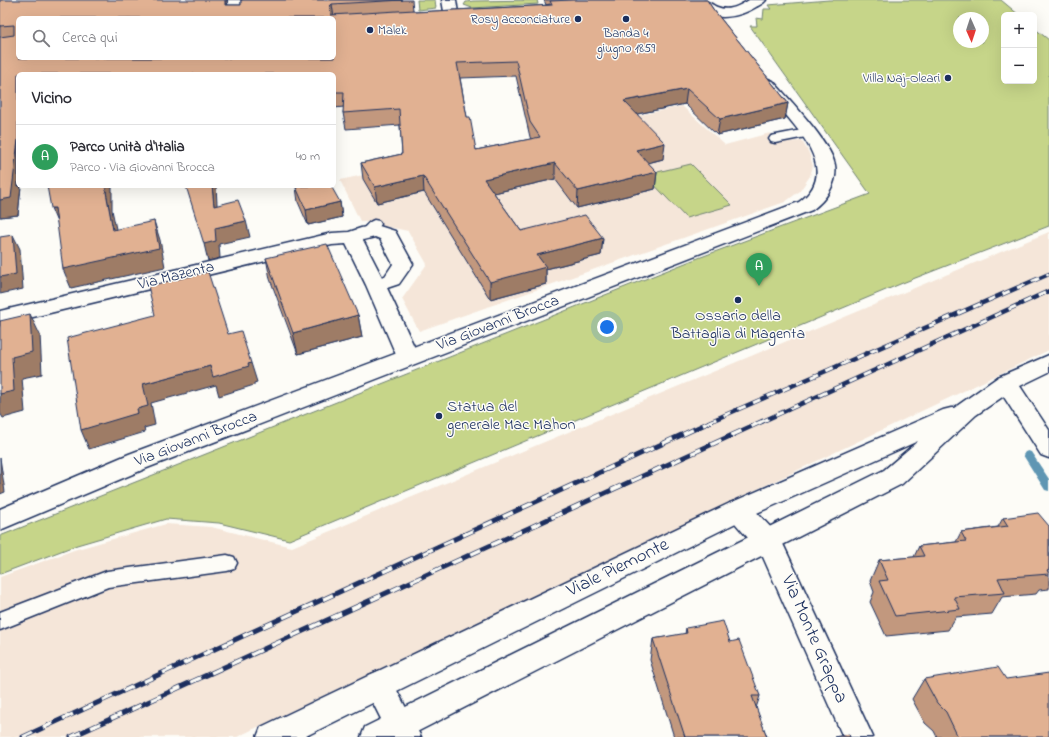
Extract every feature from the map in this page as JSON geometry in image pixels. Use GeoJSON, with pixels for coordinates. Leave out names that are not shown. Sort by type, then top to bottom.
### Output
{"type":"FeatureCollection","features":[{"type":"Feature","properties":{"kind":"street"},"geometry":{"type":"LineString","coordinates":[[235,0],[236,16]]}},
{"type":"Feature","properties":{"kind":"street"},"geometry":{"type":"LineString","coordinates":[[449,0],[452,17]]}},
{"type":"Feature","properties":{"kind":"street"},"geometry":{"type":"LineString","coordinates":[[701,3],[725,13],[759,0]]}},
{"type":"Feature","properties":{"kind":"street"},"geometry":{"type":"LineString","coordinates":[[701,3],[727,28],[741,6]]}},
{"type":"Feature","properties":{"kind":"street"},"geometry":{"type":"LineString","coordinates":[[438,18],[490,15]]}},
{"type":"Feature","properties":{"kind":"street","name":"Via Giovanni Brocca"},"geometry":{"type":"LineString","coordinates":[[0,520],[138,461],[778,217],[808,204],[820,192],[826,180],[826,169],[822,154],[756,69]]}},
{"type":"Feature","properties":{"kind":"street"},"geometry":{"type":"LineString","coordinates":[[365,231],[376,285],[408,357]]}},
{"type":"Feature","properties":{"kind":"street","name":"Via Mazenta"},"geometry":{"type":"LineString","coordinates":[[0,318],[365,231],[376,231],[388,235],[403,264],[392,280],[376,285]]}},
{"type":"Feature","properties":{"kind":"street","name":"Viale Piemonte"},"geometry":{"type":"LineString","coordinates":[[394,733],[893,477],[968,409],[1006,383],[1049,363]]}},
{"type":"Feature","properties":{"kind":"street"},"geometry":{"type":"LineString","coordinates":[[1006,383],[1049,448]]}},
{"type":"Feature","properties":{"kind":"street","name":"Viale Piemonte"},"geometry":{"type":"LineString","coordinates":[[272,737],[738,510],[968,409]]}},
{"type":"Feature","properties":{"kind":"street","name":"Via Monte Grappa"},"geometry":{"type":"LineString","coordinates":[[738,510],[767,541],[785,573],[858,737]]}},
{"type":"Feature","properties":{"kind":"street"},"geometry":{"type":"LineString","coordinates":[[379,685],[394,733]]}},
{"type":"Feature","properties":{"kind":"lane"},"geometry":{"type":"LineString","coordinates":[[775,139],[807,133]]}},
{"type":"Feature","properties":{"kind":"lane"},"geometry":{"type":"LineString","coordinates":[[0,621],[107,579],[227,563]]}},
{"type":"Feature","properties":{"kind":"shaded area"},"geometry":{"type":"Polygon","coordinates":[[[682,106],[725,145],[770,133],[777,142],[802,141],[809,153],[813,166],[810,176],[800,191],[785,202],[419,331],[402,299],[427,264],[408,231],[360,221],[340,180],[682,106]]]}},
{"type":"Feature","properties":{"kind":"shaded area"},"geometry":{"type":"Polygon","coordinates":[[[1049,232],[1049,350],[237,737],[0,737],[0,577],[74,550],[166,524],[211,527],[292,547],[1049,232]]]}},
{"type":"Feature","properties":{"kind":"green space"},"geometry":{"type":"Polygon","coordinates":[[[417,0],[435,0],[436,8],[418,10],[417,0]]]}},
{"type":"Feature","properties":{"kind":"green space"},"geometry":{"type":"Polygon","coordinates":[[[537,0],[538,4],[472,8],[464,5],[466,2],[473,1],[537,0]]]}},
{"type":"Feature","properties":{"kind":"green space"},"geometry":{"type":"Polygon","coordinates":[[[829,0],[1001,0],[1015,12],[1001,12],[1001,84],[1037,84],[1037,30],[1049,40],[1049,226],[905,282],[289,540],[219,523],[166,519],[77,545],[0,574],[0,536],[693,260],[870,194],[750,26],[757,26],[756,18],[763,19],[764,9],[771,9],[768,5],[829,0]]]}},
{"type":"Feature","properties":{"kind":"green space"},"geometry":{"type":"Polygon","coordinates":[[[691,164],[732,205],[686,218],[645,175],[691,164]]]}},
{"type":"Feature","properties":{"kind":"building"},"geometry":{"type":"Polygon","coordinates":[[[0,0],[225,0],[225,5],[241,5],[241,0],[403,0],[332,4],[330,6],[331,15],[414,10],[415,12],[552,5],[550,1],[572,0],[707,0],[788,103],[720,119],[687,89],[624,101],[665,143],[636,150],[657,172],[578,191],[555,163],[484,179],[521,231],[585,215],[603,238],[537,255],[546,267],[490,282],[423,176],[375,187],[361,163],[402,154],[399,109],[343,113],[344,92],[336,92],[336,72],[16,72],[16,157],[11,198],[0,200],[0,37],[14,35],[14,25],[0,26],[0,0]],[[516,61],[457,63],[467,117],[470,117],[476,150],[540,137],[530,122],[516,61]]]}},
{"type":"Feature","properties":{"kind":"building"},"geometry":{"type":"Polygon","coordinates":[[[47,188],[106,188],[113,230],[154,221],[159,248],[63,269],[55,208],[51,208],[47,188]]]}},
{"type":"Feature","properties":{"kind":"building"},"geometry":{"type":"Polygon","coordinates":[[[187,188],[212,188],[214,206],[238,200],[246,221],[215,228],[216,241],[204,244],[187,188]]]}},
{"type":"Feature","properties":{"kind":"building"},"geometry":{"type":"Polygon","coordinates":[[[296,188],[332,188],[340,202],[306,210],[296,188]]]}},
{"type":"Feature","properties":{"kind":"building"},"geometry":{"type":"Polygon","coordinates":[[[13,235],[16,274],[0,277],[0,237],[13,235]]]}},
{"type":"Feature","properties":{"kind":"building"},"geometry":{"type":"Polygon","coordinates":[[[327,244],[358,315],[293,333],[266,258],[327,244]]]}},
{"type":"Feature","properties":{"kind":"building"},"geometry":{"type":"Polygon","coordinates":[[[208,272],[228,334],[241,331],[251,363],[248,364],[249,366],[213,377],[210,366],[143,384],[148,406],[137,409],[138,413],[81,430],[67,338],[155,315],[148,286],[208,272]]]}},
{"type":"Feature","properties":{"kind":"building"},"geometry":{"type":"Polygon","coordinates":[[[30,314],[32,352],[12,357],[14,391],[0,394],[0,321],[30,314]]]}},
{"type":"Feature","properties":{"kind":"building"},"geometry":{"type":"Polygon","coordinates":[[[1038,513],[1049,526],[1049,569],[1047,570],[1049,574],[998,578],[1005,593],[954,597],[960,609],[895,616],[879,581],[888,580],[879,560],[924,556],[919,546],[966,541],[961,532],[1008,526],[1003,518],[1038,513]]]}},
{"type":"Feature","properties":{"kind":"building"},"geometry":{"type":"Polygon","coordinates":[[[723,621],[730,642],[739,640],[760,696],[752,696],[767,737],[685,737],[653,639],[687,633],[686,628],[723,621]]]}},
{"type":"Feature","properties":{"kind":"building"},"geometry":{"type":"Polygon","coordinates":[[[998,667],[1006,679],[1049,673],[1049,737],[958,737],[946,712],[937,703],[924,679],[998,667]]]}},
{"type":"Feature","properties":{"kind":"building"},"geometry":{"type":"Polygon","coordinates":[[[849,734],[850,737],[834,737],[849,734]]]}},
{"type":"Feature","properties":{"kind":"waterway"},"geometry":{"type":"LineString","coordinates":[[1028,455],[1049,487]]}},
{"type":"Feature","properties":{"kind":"railway"},"geometry":{"type":"LineString","coordinates":[[709,422],[1049,274]]}},
{"type":"Feature","properties":{"kind":"railway"},"geometry":{"type":"LineString","coordinates":[[761,422],[1049,291]]}},
{"type":"Feature","properties":{"kind":"railway"},"geometry":{"type":"LineString","coordinates":[[23,737],[712,421]]}},
{"type":"Feature","properties":{"kind":"railway"},"geometry":{"type":"LineString","coordinates":[[71,737],[763,421]]}},
{"type":"Feature","properties":{"kind":"place","name":"Rosy acconciature"},"geometry":{"type":"Point","coordinates":[578,19]}},
{"type":"Feature","properties":{"kind":"place","name":"Banda 4 giugno 1859"},"geometry":{"type":"Point","coordinates":[626,19]}},
{"type":"Feature","properties":{"kind":"place","name":"Malek"},"geometry":{"type":"Point","coordinates":[370,30]}},
{"type":"Feature","properties":{"kind":"place","name":"Villa Naj-Oleari"},"geometry":{"type":"Point","coordinates":[948,78]}},
{"type":"Feature","properties":{"kind":"place","name":"Parco Unità d'Italia"},"geometry":{"type":"Point","coordinates":[759,286]}},
{"type":"Feature","properties":{"kind":"place","name":"Ossario della Battaglia di Magenta"},"geometry":{"type":"Point","coordinates":[738,300]}},
{"type":"Feature","properties":{"kind":"place","name":"Statua del generale Mac Mahon"},"geometry":{"type":"Point","coordinates":[439,416]}}]}
